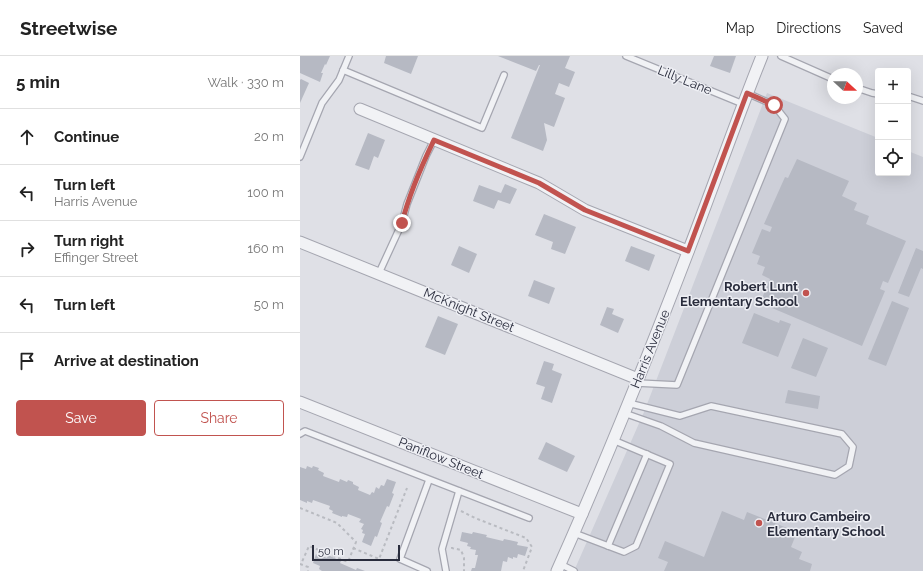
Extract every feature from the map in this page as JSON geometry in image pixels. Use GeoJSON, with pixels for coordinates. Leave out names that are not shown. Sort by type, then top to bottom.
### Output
{"type":"FeatureCollection","features":[{"type":"Feature","properties":{"kind":"street","name":"Harris Avenue"},"geometry":{"type":"LineString","coordinates":[[559,568],[638,381],[762,56]]}},
{"type":"Feature","properties":{"kind":"street"},"geometry":{"type":"LineString","coordinates":[[360,109],[539,183],[585,210],[688,251]]}},
{"type":"Feature","properties":{"kind":"street","name":"McKnight Street"},"geometry":{"type":"LineString","coordinates":[[300,242],[638,381]]}},
{"type":"Feature","properties":{"kind":"street","name":"Paniflow Street"},"geometry":{"type":"LineString","coordinates":[[300,402],[582,514]]}},
{"type":"Feature","properties":{"kind":"lane"},"geometry":{"type":"LineString","coordinates":[[300,157],[322,103],[339,80],[349,56]]}},
{"type":"Feature","properties":{"kind":"lane","name":"Lilly Lane"},"geometry":{"type":"LineString","coordinates":[[626,56],[743,104]]}},
{"type":"Feature","properties":{"kind":"lane"},"geometry":{"type":"LineString","coordinates":[[781,56],[827,76]]}},
{"type":"Feature","properties":{"kind":"lane"},"geometry":{"type":"LineString","coordinates":[[343,70],[482,128],[504,75]]}},
{"type":"Feature","properties":{"kind":"lane"},"geometry":{"type":"LineString","coordinates":[[863,90],[875,94]]}},
{"type":"Feature","properties":{"kind":"lane"},"geometry":{"type":"LineString","coordinates":[[638,381],[677,385],[785,120],[774,105],[747,93]]}},
{"type":"Feature","properties":{"kind":"lane"},"geometry":{"type":"LineString","coordinates":[[911,97],[923,101]]}},
{"type":"Feature","properties":{"kind":"lane"},"geometry":{"type":"LineString","coordinates":[[379,274],[402,223],[407,204],[434,140]]}},
{"type":"Feature","properties":{"kind":"lane"},"geometry":{"type":"LineString","coordinates":[[711,406],[842,434],[853,447],[849,466],[835,475],[694,442],[626,408],[680,416],[711,406]]}},
{"type":"Feature","properties":{"kind":"lane"},"geometry":{"type":"LineString","coordinates":[[300,434],[304,431],[528,518]]}},
{"type":"Feature","properties":{"kind":"lane"},"geometry":{"type":"LineString","coordinates":[[574,533],[624,552],[636,546],[670,464],[613,440]]}},
{"type":"Feature","properties":{"kind":"lane"},"geometry":{"type":"LineString","coordinates":[[608,546],[646,454]]}},
{"type":"Feature","properties":{"kind":"lane"},"geometry":{"type":"LineString","coordinates":[[427,571],[400,559],[429,480]]}},
{"type":"Feature","properties":{"kind":"lane"},"geometry":{"type":"LineString","coordinates":[[446,571],[442,549],[459,491]]}},
{"type":"Feature","properties":{"kind":"lane"},"geometry":{"type":"LineString","coordinates":[[559,568],[574,571]]}},
{"type":"Feature","properties":{"kind":"path"},"geometry":{"type":"LineString","coordinates":[[353,548],[379,559],[407,488]]}},
{"type":"Feature","properties":{"kind":"path"},"geometry":{"type":"LineString","coordinates":[[300,508],[337,523],[356,542],[348,562],[308,546],[300,564],[308,567],[308,571]]}},
{"type":"Feature","properties":{"kind":"path"},"geometry":{"type":"LineString","coordinates":[[454,508],[526,538],[532,547],[523,571]]}},
{"type":"Feature","properties":{"kind":"path"},"geometry":{"type":"LineString","coordinates":[[454,541],[452,548],[461,550],[464,558],[464,571]]}},
{"type":"Feature","properties":{"kind":"shaded area","name":"Robert Lunt Elementary School"},"geometry":{"type":"Polygon","coordinates":[[[767,93],[875,137],[875,176],[911,176],[911,152],[923,157],[923,571],[574,571],[644,412],[767,93]]]}},
{"type":"Feature","properties":{"kind":"building"},"geometry":{"type":"Polygon","coordinates":[[[300,56],[330,56],[321,73],[323,73],[320,82],[300,73],[300,56]]]}},
{"type":"Feature","properties":{"kind":"building"},"geometry":{"type":"Polygon","coordinates":[[[386,56],[418,56],[411,74],[384,63],[386,56]]]}},
{"type":"Feature","properties":{"kind":"building"},"geometry":{"type":"Polygon","coordinates":[[[498,56],[570,56],[565,68],[575,72],[569,87],[559,83],[555,94],[565,98],[554,127],[544,123],[547,140],[543,151],[511,138],[540,65],[536,71],[498,56]]]}},
{"type":"Feature","properties":{"kind":"building"},"geometry":{"type":"Polygon","coordinates":[[[714,56],[736,56],[730,73],[710,66],[714,56]]]}},
{"type":"Feature","properties":{"kind":"building"},"geometry":{"type":"Polygon","coordinates":[[[301,79],[309,83],[300,103],[300,80],[301,79]]]}},
{"type":"Feature","properties":{"kind":"building"},"geometry":{"type":"Polygon","coordinates":[[[368,133],[385,140],[378,158],[374,156],[369,170],[355,165],[368,133]]]}},
{"type":"Feature","properties":{"kind":"building"},"geometry":{"type":"Polygon","coordinates":[[[797,159],[849,181],[842,196],[857,203],[854,210],[869,216],[866,224],[906,241],[888,283],[883,281],[880,289],[885,291],[862,346],[760,303],[770,279],[762,275],[765,267],[757,264],[760,256],[752,253],[762,229],[770,232],[772,227],[764,224],[785,177],[788,178],[797,159]]]}},
{"type":"Feature","properties":{"kind":"building"},"geometry":{"type":"Polygon","coordinates":[[[505,184],[517,189],[510,204],[498,200],[494,209],[473,201],[479,185],[501,193],[505,184]]]}},
{"type":"Feature","properties":{"kind":"building"},"geometry":{"type":"Polygon","coordinates":[[[544,214],[576,227],[565,254],[551,249],[553,242],[535,235],[544,214]]]}},
{"type":"Feature","properties":{"kind":"building"},"geometry":{"type":"Polygon","coordinates":[[[459,246],[477,254],[469,273],[451,265],[459,246]]]}},
{"type":"Feature","properties":{"kind":"building"},"geometry":{"type":"Polygon","coordinates":[[[631,246],[655,255],[649,271],[625,261],[631,246]]]}},
{"type":"Feature","properties":{"kind":"building"},"geometry":{"type":"Polygon","coordinates":[[[916,248],[923,251],[923,269],[921,268],[909,297],[898,293],[916,248]]]}},
{"type":"Feature","properties":{"kind":"building"},"geometry":{"type":"Polygon","coordinates":[[[534,280],[555,288],[549,304],[528,296],[534,280]]]}},
{"type":"Feature","properties":{"kind":"building"},"geometry":{"type":"Polygon","coordinates":[[[892,301],[909,308],[886,366],[868,359],[892,301]]]}},
{"type":"Feature","properties":{"kind":"building"},"geometry":{"type":"Polygon","coordinates":[[[607,307],[614,309],[612,314],[624,319],[618,333],[600,325],[607,307]]]}},
{"type":"Feature","properties":{"kind":"building"},"geometry":{"type":"Polygon","coordinates":[[[754,313],[779,323],[780,320],[791,324],[778,357],[742,343],[754,313]]]}},
{"type":"Feature","properties":{"kind":"building"},"geometry":{"type":"Polygon","coordinates":[[[438,316],[458,324],[445,355],[425,347],[438,316]]]}},
{"type":"Feature","properties":{"kind":"building"},"geometry":{"type":"Polygon","coordinates":[[[803,338],[828,348],[816,377],[791,368],[803,338]]]}},
{"type":"Feature","properties":{"kind":"building"},"geometry":{"type":"Polygon","coordinates":[[[544,361],[554,364],[552,370],[562,374],[552,403],[541,399],[545,387],[536,384],[544,361]]]}},
{"type":"Feature","properties":{"kind":"building"},"geometry":{"type":"Polygon","coordinates":[[[788,390],[820,396],[818,409],[785,403],[788,390]]]}},
{"type":"Feature","properties":{"kind":"building"},"geometry":{"type":"Polygon","coordinates":[[[546,442],[575,456],[567,472],[538,459],[546,442]]]}},
{"type":"Feature","properties":{"kind":"building"},"geometry":{"type":"Polygon","coordinates":[[[307,466],[319,468],[318,470],[324,473],[323,476],[339,482],[340,479],[347,482],[348,480],[353,482],[353,484],[359,487],[358,490],[370,495],[372,492],[374,493],[376,487],[379,489],[381,485],[384,486],[387,479],[396,482],[392,493],[394,494],[389,507],[387,506],[380,522],[382,523],[377,537],[375,536],[371,546],[362,542],[365,534],[362,533],[363,530],[361,529],[364,524],[359,522],[361,519],[348,514],[347,517],[342,517],[332,513],[333,511],[329,509],[330,506],[313,500],[312,503],[307,501],[307,503],[300,500],[300,467],[306,469],[307,466]]]}},
{"type":"Feature","properties":{"kind":"building"},"geometry":{"type":"Polygon","coordinates":[[[722,511],[744,520],[747,512],[797,532],[791,547],[802,552],[799,559],[812,564],[810,571],[664,571],[668,562],[658,558],[665,541],[704,557],[722,511]]]}},
{"type":"Feature","properties":{"kind":"building"},"geometry":{"type":"Polygon","coordinates":[[[462,532],[472,534],[473,532],[503,541],[504,539],[518,542],[517,545],[528,547],[525,556],[518,554],[517,558],[513,557],[513,559],[508,557],[507,562],[503,561],[501,571],[471,571],[472,568],[475,568],[478,555],[475,555],[476,550],[470,549],[471,547],[467,546],[468,543],[460,541],[462,532]]]}},
{"type":"Feature","properties":{"kind":"building"},"geometry":{"type":"Polygon","coordinates":[[[316,554],[327,558],[328,555],[341,561],[340,563],[356,570],[357,568],[365,571],[322,571],[319,569],[320,566],[313,563],[316,554]]]}},
{"type":"Feature","properties":{"kind":"place","name":"Robert Lunt Elementary School"},"geometry":{"type":"Point","coordinates":[806,293]}},
{"type":"Feature","properties":{"kind":"place","name":"Arturo Cambeiro Elementary School"},"geometry":{"type":"Point","coordinates":[759,523]}},
{"type":"Feature","properties":{"kind":"route"},"geometry":{"type":"LineString","coordinates":[[402,223],[407,204],[434,140],[539,183],[585,210],[688,251],[747,93],[774,105]]}}]}
